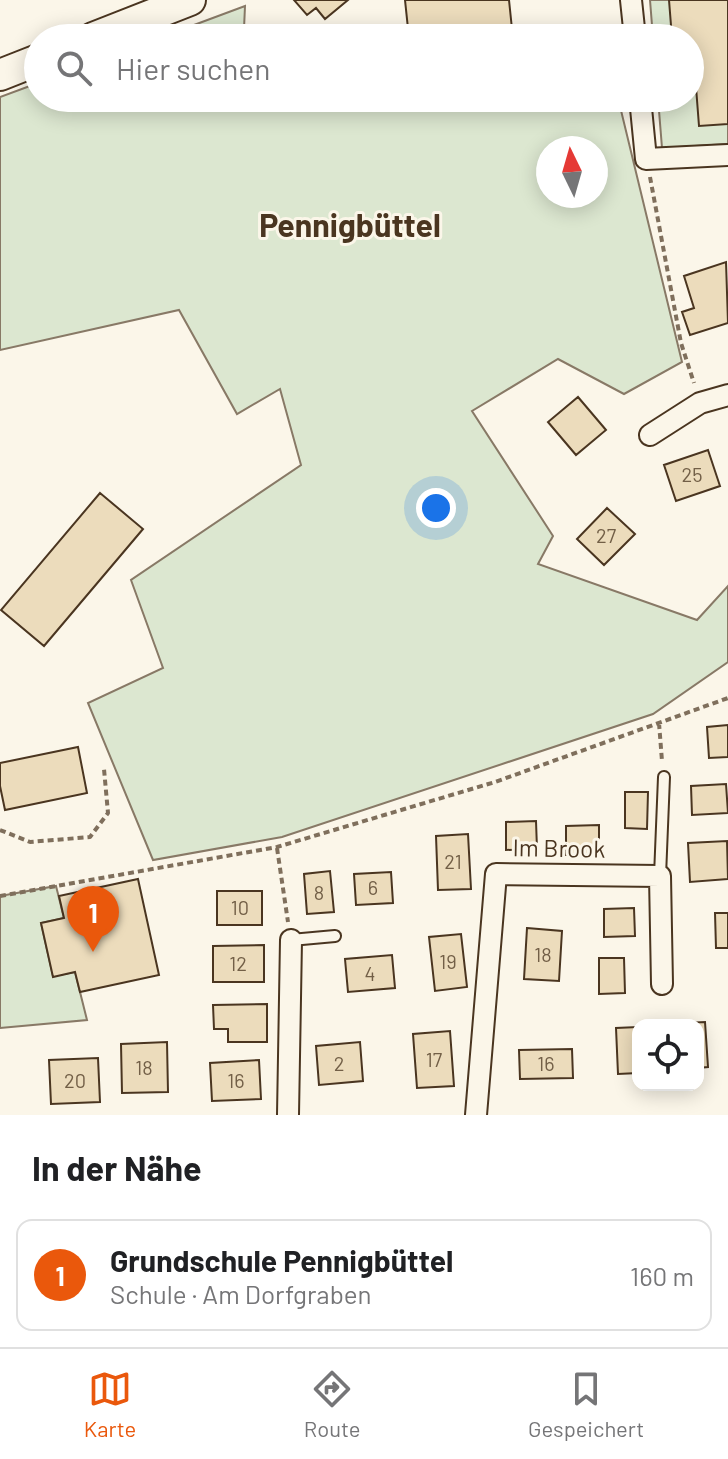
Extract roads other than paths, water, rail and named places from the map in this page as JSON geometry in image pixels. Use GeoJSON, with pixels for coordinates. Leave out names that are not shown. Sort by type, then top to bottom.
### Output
{"type":"FeatureCollection","features":[{"type":"Feature","properties":{"kind":"street"},"geometry":{"type":"LineString","coordinates":[[129,24],[190,0]]}},
{"type":"Feature","properties":{"kind":"street"},"geometry":{"type":"LineString","coordinates":[[631,0],[634,24]]}},
{"type":"Feature","properties":{"kind":"street"},"geometry":{"type":"LineString","coordinates":[[0,75],[24,66]]}},
{"type":"Feature","properties":{"kind":"street"},"geometry":{"type":"LineString","coordinates":[[641,112],[646,159],[728,155]]}},
{"type":"Feature","properties":{"kind":"street"},"geometry":{"type":"LineString","coordinates":[[650,435],[700,403],[728,395]]}},
{"type":"Feature","properties":{"kind":"street","name":"Im Brook"},"geometry":{"type":"LineString","coordinates":[[476,1115],[496,874],[660,876]]}},
{"type":"Feature","properties":{"kind":"street"},"geometry":{"type":"LineString","coordinates":[[660,876],[662,984]]}},
{"type":"Feature","properties":{"kind":"street"},"geometry":{"type":"LineString","coordinates":[[288,1115],[291,940]]}},
{"type":"Feature","properties":{"kind":"lane"},"geometry":{"type":"LineString","coordinates":[[660,876],[664,777]]}},
{"type":"Feature","properties":{"kind":"lane"},"geometry":{"type":"LineString","coordinates":[[291,940],[335,936]]}},
{"type":"Feature","properties":{"kind":"place","name":"Grundschule Pennigbüttel"},"geometry":{"type":"Point","coordinates":[93,952]}},
{"type":"Feature","properties":{"kind":"district","name":"Pennigbüttel"},"geometry":{"type":"Point","coordinates":[350,226]}}]}
